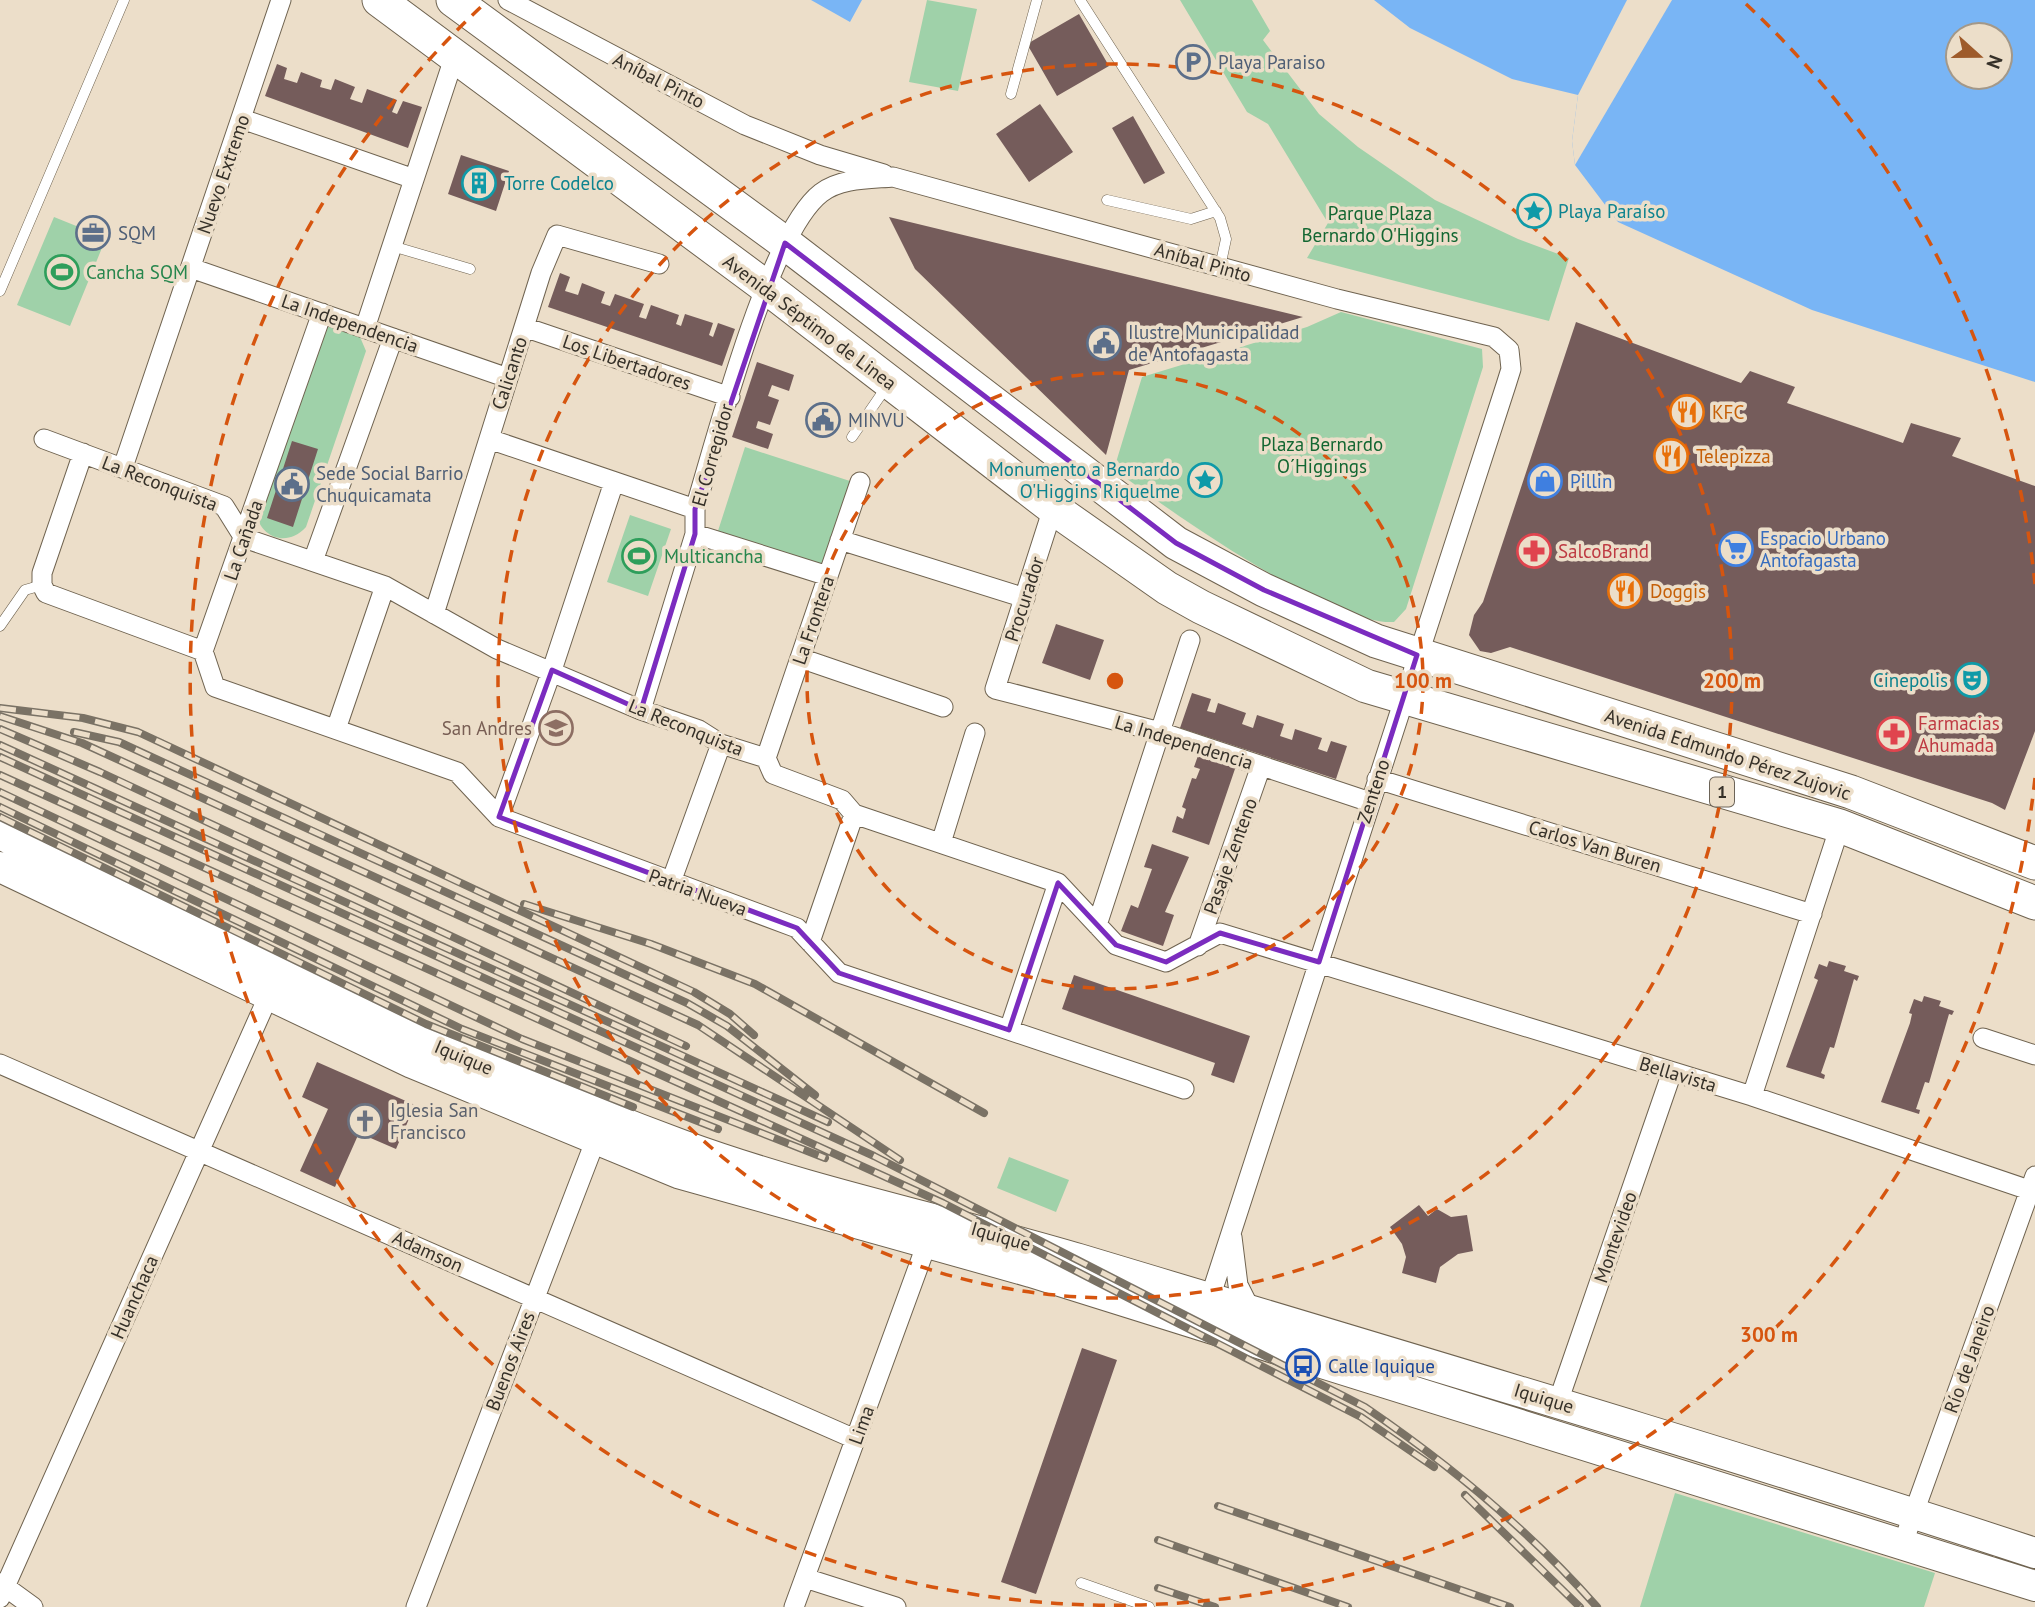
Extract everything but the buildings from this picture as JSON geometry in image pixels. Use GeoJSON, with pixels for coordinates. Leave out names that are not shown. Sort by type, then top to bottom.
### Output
{"type":"FeatureCollection","features":[{"type":"Feature","properties":{"kind":"highway","name":"Avenida Séptimo de Linea"},"geometry":{"type":"LineString","coordinates":[[379,0],[766,288],[1053,508],[1167,588],[1366,686],[1404,698]]}},
{"type":"Feature","properties":{"kind":"highway"},"geometry":{"type":"LineString","coordinates":[[453,0],[785,243],[1175,543],[1264,590],[1376,641],[1417,655]]}},
{"type":"Feature","properties":{"kind":"highway","name":"Avenida Edmundo Pérez Zujovic"},"geometry":{"type":"LineString","coordinates":[[1417,655],[1851,792],[2035,863]]}},
{"type":"Feature","properties":{"kind":"highway","name":"Avenida Edmundo Pérez Zujovic"},"geometry":{"type":"LineString","coordinates":[[1404,698],[1840,827],[2035,903]]}},
{"type":"Feature","properties":{"kind":"main road","name":"Iquique"},"geometry":{"type":"LineString","coordinates":[[0,834],[294,981],[421,1039],[601,1128],[678,1173],[927,1243],[1294,1353],[2035,1586]]}},
{"type":"Feature","properties":{"kind":"main road","name":"Iquique"},"geometry":{"type":"LineString","coordinates":[[0,867],[268,997],[412,1063],[601,1128],[991,1233],[1558,1402],[2035,1553]]}},
{"type":"Feature","properties":{"kind":"main road"},"geometry":{"type":"LineString","coordinates":[[927,1243],[964,1231],[991,1233]]}},
{"type":"Feature","properties":{"kind":"main road"},"geometry":{"type":"LineString","coordinates":[[1251,1311],[1262,1329],[1294,1353]]}},
{"type":"Feature","properties":{"kind":"street","name":"Nuevo Extremo"},"geometry":{"type":"LineString","coordinates":[[123,467],[281,0]]}},
{"type":"Feature","properties":{"kind":"street","name":"Aníbal Pinto"},"geometry":{"type":"LineString","coordinates":[[508,0],[745,125],[820,155],[1220,267],[1494,337],[1509,350]]}},
{"type":"Feature","properties":{"kind":"street"},"geometry":{"type":"LineString","coordinates":[[365,328],[454,58]]}},
{"type":"Feature","properties":{"kind":"street"},"geometry":{"type":"LineString","coordinates":[[242,119],[414,179]]}},
{"type":"Feature","properties":{"kind":"street","name":"Aníbal Pinto"},"geometry":{"type":"LineString","coordinates":[[785,243],[805,210],[822,191],[838,184],[893,177]]}},
{"type":"Feature","properties":{"kind":"street","name":"Calicanto"},"geometry":{"type":"LineString","coordinates":[[434,614],[524,327],[557,235],[659,264]]}},
{"type":"Feature","properties":{"kind":"street","name":"El Corregidor"},"geometry":{"type":"LineString","coordinates":[[641,710],[695,534],[695,509],[766,288],[785,243]]}},
{"type":"Feature","properties":{"kind":"street","name":"La Independencia"},"geometry":{"type":"LineString","coordinates":[[191,268],[508,378]]}},
{"type":"Feature","properties":{"kind":"street","name":"La Cañada"},"geometry":{"type":"LineString","coordinates":[[203,651],[322,313]]}},
{"type":"Feature","properties":{"kind":"street","name":"Los Libertadores"},"geometry":{"type":"LineString","coordinates":[[524,327],[730,397]]}},
{"type":"Feature","properties":{"kind":"street"},"geometry":{"type":"LineString","coordinates":[[313,561],[393,338]]}},
{"type":"Feature","properties":{"kind":"street","name":"Zenteno"},"geometry":{"type":"LineString","coordinates":[[1210,1298],[1509,377],[1509,350]]}},
{"type":"Feature","properties":{"kind":"street","name":"La Reconquista"},"geometry":{"type":"LineString","coordinates":[[44,439],[224,506],[244,538],[385,586],[497,649],[552,670],[641,710],[699,730],[721,744],[766,758],[774,774],[842,800],[854,814],[1058,883],[1116,945],[1166,962],[1220,933],[1319,962]]}},
{"type":"Feature","properties":{"kind":"street"},"geometry":{"type":"LineString","coordinates":[[489,439],[695,509]]}},
{"type":"Feature","properties":{"kind":"street"},"geometry":{"type":"LineString","coordinates":[[83,453],[42,573],[42,585],[46,593],[203,651]]}},
{"type":"Feature","properties":{"kind":"street"},"geometry":{"type":"LineString","coordinates":[[499,817],[552,670],[614,482]]}},
{"type":"Feature","properties":{"kind":"street","name":"La Frontera"},"geometry":{"type":"LineString","coordinates":[[766,758],[860,482]]}},
{"type":"Feature","properties":{"kind":"street","name":"Procurador"},"geometry":{"type":"LineString","coordinates":[[995,689],[1053,508]]}},
{"type":"Feature","properties":{"kind":"street"},"geometry":{"type":"LineString","coordinates":[[695,534],[828,576]]}},
{"type":"Feature","properties":{"kind":"street"},"geometry":{"type":"LineString","coordinates":[[840,540],[1025,598]]}},
{"type":"Feature","properties":{"kind":"street"},"geometry":{"type":"LineString","coordinates":[[337,729],[385,586]]}},
{"type":"Feature","properties":{"kind":"street"},"geometry":{"type":"LineString","coordinates":[[1097,925],[1190,640]]}},
{"type":"Feature","properties":{"kind":"street","name":"Patria Nueva"},"geometry":{"type":"LineString","coordinates":[[203,651],[215,687],[457,772],[499,817],[797,928],[839,973],[1184,1089]]}},
{"type":"Feature","properties":{"kind":"street"},"geometry":{"type":"LineString","coordinates":[[800,658],[943,706]]}},
{"type":"Feature","properties":{"kind":"street","name":"La Independencia"},"geometry":{"type":"LineString","coordinates":[[995,689],[1160,732],[1370,802]]}},
{"type":"Feature","properties":{"kind":"street"},"geometry":{"type":"LineString","coordinates":[[941,843],[975,733]]}},
{"type":"Feature","properties":{"kind":"street"},"geometry":{"type":"LineString","coordinates":[[671,882],[721,744]]}},
{"type":"Feature","properties":{"kind":"street","name":"Pasaje Zenteno"},"geometry":{"type":"LineString","coordinates":[[1198,946],[1261,766]]}},
{"type":"Feature","properties":{"kind":"street","name":"Carlos Van Buren"},"geometry":{"type":"LineString","coordinates":[[1377,779],[1812,914]]}},
{"type":"Feature","properties":{"kind":"street"},"geometry":{"type":"LineString","coordinates":[[810,942],[854,814]]}},
{"type":"Feature","properties":{"kind":"street"},"geometry":{"type":"LineString","coordinates":[[1752,1096],[1840,827]]}},
{"type":"Feature","properties":{"kind":"street"},"geometry":{"type":"LineString","coordinates":[[1009,1030],[1058,883]]}},
{"type":"Feature","properties":{"kind":"street","name":"Bellavista"},"geometry":{"type":"LineString","coordinates":[[1319,962],[2034,1186]]}},
{"type":"Feature","properties":{"kind":"street","name":"Huanchaca"},"geometry":{"type":"LineString","coordinates":[[2,1589],[268,997]]}},
{"type":"Feature","properties":{"kind":"street"},"geometry":{"type":"LineString","coordinates":[[1983,1038],[2035,1055]]}},
{"type":"Feature","properties":{"kind":"street","name":"Adamson"},"geometry":{"type":"LineString","coordinates":[[0,1064],[855,1439]]}},
{"type":"Feature","properties":{"kind":"street","name":"Montevideo"},"geometry":{"type":"LineString","coordinates":[[1558,1402],[1672,1072]]}},
{"type":"Feature","properties":{"kind":"street","name":"Buenos Aires"},"geometry":{"type":"LineString","coordinates":[[416,1607],[601,1128]]}},
{"type":"Feature","properties":{"kind":"street","name":"Río de Janeiro"},"geometry":{"type":"LineString","coordinates":[[1903,1543],[2034,1186]]}},
{"type":"Feature","properties":{"kind":"street","name":"Zenteno"},"geometry":{"type":"LineString","coordinates":[[1231,1232],[1238,1285],[1251,1311]]}},
{"type":"Feature","properties":{"kind":"street","name":"Lima"},"geometry":{"type":"LineString","coordinates":[[794,1607],[927,1243]]}},
{"type":"Feature","properties":{"kind":"street"},"geometry":{"type":"LineString","coordinates":[[805,1578],[896,1607]]}},
{"type":"Feature","properties":{"kind":"street"},"geometry":{"type":"LineString","coordinates":[[2,1589],[33,1607]]}},
{"type":"Feature","properties":{"kind":"lane"},"geometry":{"type":"LineString","coordinates":[[0,291],[124,0]]}},
{"type":"Feature","properties":{"kind":"lane"},"geometry":{"type":"LineString","coordinates":[[1010,94],[1037,0]]}},
{"type":"Feature","properties":{"kind":"lane"},"geometry":{"type":"LineString","coordinates":[[1080,0],[1216,211],[1226,239],[1220,267]]}},
{"type":"Feature","properties":{"kind":"lane"},"geometry":{"type":"LineString","coordinates":[[1107,200],[1191,219],[1216,211]]}},
{"type":"Feature","properties":{"kind":"lane"},"geometry":{"type":"LineString","coordinates":[[392,246],[470,269]]}},
{"type":"Feature","properties":{"kind":"lane"},"geometry":{"type":"LineString","coordinates":[[852,438],[890,383]]}},
{"type":"Feature","properties":{"kind":"lane"},"geometry":{"type":"LineString","coordinates":[[0,626],[25,590],[42,585]]}},
{"type":"Feature","properties":{"kind":"lane"},"geometry":{"type":"LineString","coordinates":[[1081,1583],[1149,1607]]}},
{"type":"Feature","properties":{"kind":"highlighted area"},"geometry":{"type":"Polygon","coordinates":[[[785,243],[1176,543],[1264,590],[1417,655],[1319,962],[1220,933],[1166,962],[1116,945],[1058,883],[1009,1030],[839,973],[797,928],[499,817],[552,670],[641,710],[695,534],[695,509],[785,243]]]}},
{"type":"Feature","properties":{"kind":"green space"},"geometry":{"type":"Polygon","coordinates":[[[927,0],[977,9],[958,91],[909,82],[927,0]]]}},
{"type":"Feature","properties":{"kind":"green space","name":"Parque Plaza Bernardo O'Higgins"},"geometry":{"type":"Polygon","coordinates":[[[1180,0],[1252,0],[1270,31],[1263,40],[1319,114],[1358,147],[1435,200],[1518,239],[1569,258],[1549,321],[1307,258],[1328,223],[1268,124],[1247,112],[1180,0]]]}},
{"type":"Feature","properties":{"kind":"green space","name":"Cancha SQM"},"geometry":{"type":"Polygon","coordinates":[[[54,217],[106,238],[70,326],[17,305],[54,217]]]}},
{"type":"Feature","properties":{"kind":"green space","name":"Plaza Bernardo O´Higgings"},"geometry":{"type":"Polygon","coordinates":[[[1341,312],[1482,349],[1483,367],[1406,609],[1394,622],[1366,618],[1292,586],[1209,536],[1114,469],[1142,377],[1307,327],[1341,312]]]}},
{"type":"Feature","properties":{"kind":"green space"},"geometry":{"type":"Polygon","coordinates":[[[335,322],[357,330],[366,351],[306,527],[291,537],[276,537],[264,529],[256,514],[324,325],[335,322]]]}},
{"type":"Feature","properties":{"kind":"green space"},"geometry":{"type":"Polygon","coordinates":[[[745,447],[853,482],[825,569],[717,534],[745,447]]]}},
{"type":"Feature","properties":{"kind":"green space","name":"Multicancha"},"geometry":{"type":"Polygon","coordinates":[[[630,515],[671,529],[648,596],[607,582],[630,515]]]}},
{"type":"Feature","properties":{"kind":"green space"},"geometry":{"type":"Polygon","coordinates":[[[1009,1157],[1069,1180],[1056,1212],[997,1188],[1009,1157]]]}},
{"type":"Feature","properties":{"kind":"green space"},"geometry":{"type":"Polygon","coordinates":[[[1675,1493],[1935,1573],[1924,1607],[1640,1607],[1675,1493]]]}},
{"type":"Feature","properties":{"kind":"water"},"geometry":{"type":"Polygon","coordinates":[[[811,0],[862,0],[850,22],[811,0]]]}},
{"type":"Feature","properties":{"kind":"water"},"geometry":{"type":"Polygon","coordinates":[[[1374,0],[2035,0],[2035,382],[1812,310],[1618,222],[1575,165],[1572,141],[1578,95],[1512,79],[1410,28],[1374,0]]]}},
{"type":"Feature","properties":{"kind":"pier"},"geometry":{"type":"Polygon","coordinates":[[[1627,0],[1672,0],[1575,165],[1572,141],[1578,95],[1627,0]]]}},
{"type":"Feature","properties":{"kind":"railway"},"geometry":{"type":"LineString","coordinates":[[0,708],[83,718],[138,732],[694,992],[730,1014],[754,1035]]}},
{"type":"Feature","properties":{"kind":"railway"},"geometry":{"type":"LineString","coordinates":[[0,716],[82,743],[698,1025],[900,1160]]}},
{"type":"Feature","properties":{"kind":"railway"},"geometry":{"type":"LineString","coordinates":[[0,729],[100,772],[686,1046]]}},
{"type":"Feature","properties":{"kind":"railway"},"geometry":{"type":"LineString","coordinates":[[74,732],[119,742],[687,1003],[727,1026],[815,1095]]}},
{"type":"Feature","properties":{"kind":"railway"},"geometry":{"type":"LineString","coordinates":[[0,745],[828,1122]]}},
{"type":"Feature","properties":{"kind":"railway"},"geometry":{"type":"LineString","coordinates":[[0,757],[874,1156],[1365,1407],[1458,1475],[1544,1551],[1597,1607]]}},
{"type":"Feature","properties":{"kind":"railway"},"geometry":{"type":"LineString","coordinates":[[0,775],[943,1203],[1361,1417],[1434,1467]]}},
{"type":"Feature","properties":{"kind":"railway"},"geometry":{"type":"LineString","coordinates":[[0,792],[522,1039],[825,1158]]}},
{"type":"Feature","properties":{"kind":"railway"},"geometry":{"type":"LineString","coordinates":[[0,807],[462,1029],[718,1129]]}},
{"type":"Feature","properties":{"kind":"railway"},"geometry":{"type":"LineString","coordinates":[[0,817],[426,1024],[633,1107]]}},
{"type":"Feature","properties":{"kind":"railway"},"geometry":{"type":"LineString","coordinates":[[524,904],[651,944],[755,984],[984,1113]]}},
{"type":"Feature","properties":{"kind":"railway"},"geometry":{"type":"LineString","coordinates":[[1465,1495],[1580,1607]]}},
{"type":"Feature","properties":{"kind":"railway"},"geometry":{"type":"LineString","coordinates":[[1218,1506],[1510,1607]]}},
{"type":"Feature","properties":{"kind":"railway"},"geometry":{"type":"LineString","coordinates":[[1158,1540],[1348,1607]]}},
{"type":"Feature","properties":{"kind":"railway"},"geometry":{"type":"LineString","coordinates":[[1158,1588],[1215,1607]]}},
{"type":"Feature","properties":{"kind":"place","name":"Playa Paraiso"},"geometry":{"type":"Point","coordinates":[1193,62]}},
{"type":"Feature","properties":{"kind":"place","name":"Torre Codelco"},"geometry":{"type":"Point","coordinates":[479,183]}},
{"type":"Feature","properties":{"kind":"place","name":"Playa Paraíso"},"geometry":{"type":"Point","coordinates":[1534,211]}},
{"type":"Feature","properties":{"kind":"place","name":"SQM"},"geometry":{"type":"Point","coordinates":[93,233]}},
{"type":"Feature","properties":{"kind":"place","name":"Cancha SQM"},"geometry":{"type":"Point","coordinates":[62,272]}},
{"type":"Feature","properties":{"kind":"place","name":"Ilustre Municipalidad de Antofagasta"},"geometry":{"type":"Point","coordinates":[1104,343]}},
{"type":"Feature","properties":{"kind":"place","name":"KFC"},"geometry":{"type":"Point","coordinates":[1687,412]}},
{"type":"Feature","properties":{"kind":"place","name":"MINVU"},"geometry":{"type":"Point","coordinates":[823,420]}},
{"type":"Feature","properties":{"kind":"place","name":"Telepizza"},"geometry":{"type":"Point","coordinates":[1671,456]}},
{"type":"Feature","properties":{"kind":"place","name":"Monumento a Bernardo O'Higgins Riquelme"},"geometry":{"type":"Point","coordinates":[1205,480]}},
{"type":"Feature","properties":{"kind":"place","name":"Pillin"},"geometry":{"type":"Point","coordinates":[1545,481]}},
{"type":"Feature","properties":{"kind":"place","name":"Sede Social Barrio Chuquicamata"},"geometry":{"type":"Point","coordinates":[292,484]}},
{"type":"Feature","properties":{"kind":"place","name":"Espacio Urbano Antofagasta"},"geometry":{"type":"Point","coordinates":[1736,549]}},
{"type":"Feature","properties":{"kind":"place","name":"SalcoBrand"},"geometry":{"type":"Point","coordinates":[1534,551]}},
{"type":"Feature","properties":{"kind":"place","name":"Multicancha"},"geometry":{"type":"Point","coordinates":[639,556]}},
{"type":"Feature","properties":{"kind":"place","name":"Doggis"},"geometry":{"type":"Point","coordinates":[1625,591]}},
{"type":"Feature","properties":{"kind":"place","name":"Cinepolis"},"geometry":{"type":"Point","coordinates":[1972,680]}},
{"type":"Feature","properties":{"kind":"place","name":"San Andres"},"geometry":{"type":"Point","coordinates":[556,728]}},
{"type":"Feature","properties":{"kind":"place","name":"Farmacias Ahumada"},"geometry":{"type":"Point","coordinates":[1894,734]}},
{"type":"Feature","properties":{"kind":"place","name":"Iglesia San Francisco"},"geometry":{"type":"Point","coordinates":[365,1121]}},
{"type":"Feature","properties":{"kind":"place","name":"Calle Iquique"},"geometry":{"type":"Point","coordinates":[1303,1366]}}]}
